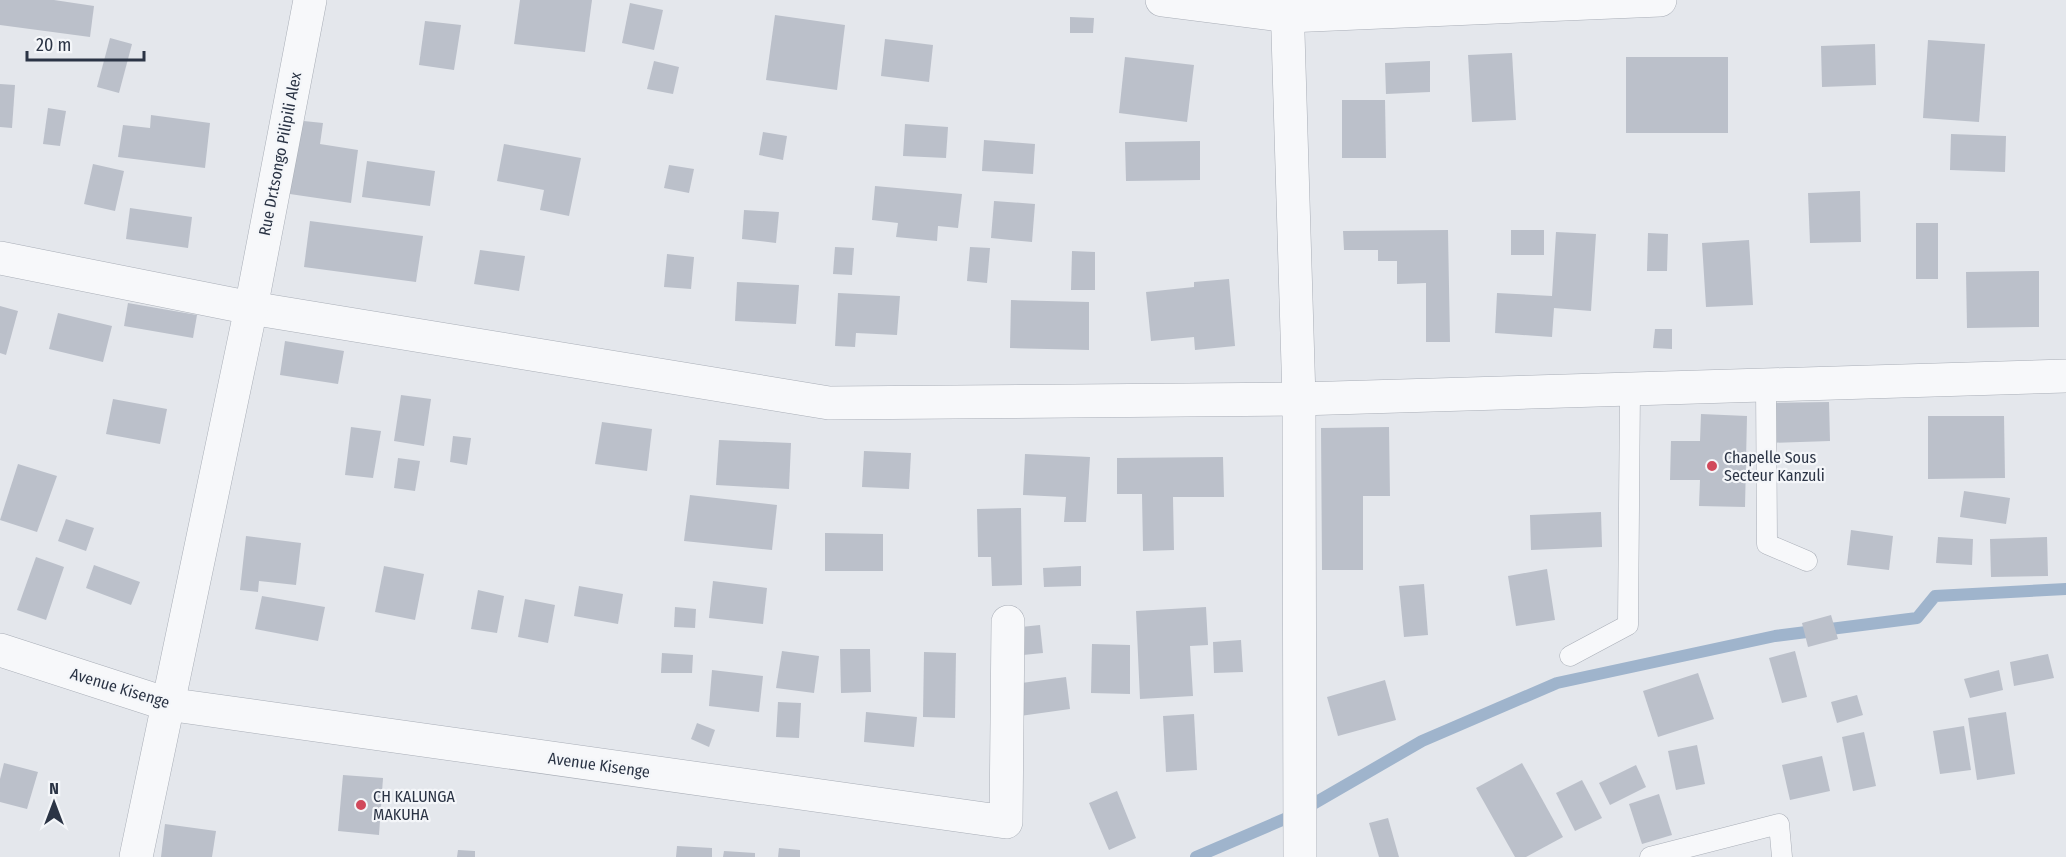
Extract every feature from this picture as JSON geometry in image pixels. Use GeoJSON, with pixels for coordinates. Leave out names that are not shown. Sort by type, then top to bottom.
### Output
{"type":"FeatureCollection","features":[{"type":"Feature","properties":{"kind":"street","name":"Rue Dr.tsongo Pilipili Alex"},"geometry":{"type":"LineString","coordinates":[[136,857],[251,308],[310,0]]}},
{"type":"Feature","properties":{"kind":"street"},"geometry":{"type":"LineString","coordinates":[[1162,0],[1287,8],[1660,0]]}},
{"type":"Feature","properties":{"kind":"street"},"geometry":{"type":"LineString","coordinates":[[1287,8],[1299,399],[1300,857]]}},
{"type":"Feature","properties":{"kind":"street"},"geometry":{"type":"LineString","coordinates":[[0,258],[251,308],[829,403],[1299,399],[2066,376]]}},
{"type":"Feature","properties":{"kind":"street","name":"Avenue Kisenge"},"geometry":{"type":"LineString","coordinates":[[0,650],[167,704],[1006,822],[1008,622]]}},
{"type":"Feature","properties":{"kind":"lane"},"geometry":{"type":"LineString","coordinates":[[1766,384],[1767,544],[1807,561]]}},
{"type":"Feature","properties":{"kind":"lane"},"geometry":{"type":"LineString","coordinates":[[1570,656],[1628,625],[1630,389]]}},
{"type":"Feature","properties":{"kind":"lane"},"geometry":{"type":"LineString","coordinates":[[1650,857],[1779,824],[1782,857]]}},
{"type":"Feature","properties":{"kind":"building"},"geometry":{"type":"Polygon","coordinates":[[[0,0],[54,0],[94,6],[90,37],[0,25],[0,0]]]}},
{"type":"Feature","properties":{"kind":"building"},"geometry":{"type":"Polygon","coordinates":[[[520,0],[592,0],[585,52],[514,44],[520,0]]]}},
{"type":"Feature","properties":{"kind":"building"},"geometry":{"type":"Polygon","coordinates":[[[630,3],[663,10],[654,50],[622,43],[630,3]]]}},
{"type":"Feature","properties":{"kind":"building"},"geometry":{"type":"Polygon","coordinates":[[[775,15],[845,25],[837,90],[766,80],[775,15]]]}},
{"type":"Feature","properties":{"kind":"building"},"geometry":{"type":"Polygon","coordinates":[[[1070,17],[1094,18],[1093,33],[1070,33],[1070,17]]]}},
{"type":"Feature","properties":{"kind":"building"},"geometry":{"type":"Polygon","coordinates":[[[425,21],[461,25],[454,70],[419,65],[425,21]]]}},
{"type":"Feature","properties":{"kind":"building"},"geometry":{"type":"Polygon","coordinates":[[[110,38],[132,44],[119,93],[97,87],[110,38]]]}},
{"type":"Feature","properties":{"kind":"building"},"geometry":{"type":"Polygon","coordinates":[[[885,39],[933,45],[929,82],[881,76],[885,39]]]}},
{"type":"Feature","properties":{"kind":"building"},"geometry":{"type":"Polygon","coordinates":[[[1928,40],[1985,44],[1979,122],[1923,118],[1928,40]]]}},
{"type":"Feature","properties":{"kind":"building"},"geometry":{"type":"Polygon","coordinates":[[[1875,44],[1876,85],[1822,87],[1821,46],[1875,44]]]}},
{"type":"Feature","properties":{"kind":"building"},"geometry":{"type":"Polygon","coordinates":[[[1512,53],[1516,120],[1472,122],[1468,55],[1512,53]]]}},
{"type":"Feature","properties":{"kind":"building"},"geometry":{"type":"Polygon","coordinates":[[[1125,57],[1194,65],[1187,122],[1119,113],[1125,57]]]}},
{"type":"Feature","properties":{"kind":"building"},"geometry":{"type":"Polygon","coordinates":[[[1626,57],[1728,57],[1728,133],[1626,133],[1626,57]]]}},
{"type":"Feature","properties":{"kind":"building"},"geometry":{"type":"Polygon","coordinates":[[[654,61],[679,67],[673,94],[647,89],[654,61]]]}},
{"type":"Feature","properties":{"kind":"building"},"geometry":{"type":"Polygon","coordinates":[[[1430,61],[1430,92],[1386,94],[1385,63],[1430,61]]]}},
{"type":"Feature","properties":{"kind":"building"},"geometry":{"type":"Polygon","coordinates":[[[0,84],[15,85],[12,128],[0,127],[0,84]]]}},
{"type":"Feature","properties":{"kind":"building"},"geometry":{"type":"Polygon","coordinates":[[[1342,100],[1385,100],[1386,158],[1342,158],[1342,100]]]}},
{"type":"Feature","properties":{"kind":"building"},"geometry":{"type":"Polygon","coordinates":[[[48,108],[66,111],[60,146],[43,144],[48,108]]]}},
{"type":"Feature","properties":{"kind":"building"},"geometry":{"type":"Polygon","coordinates":[[[151,115],[210,123],[205,168],[118,157],[123,125],[150,128],[151,115]]]}},
{"type":"Feature","properties":{"kind":"building"},"geometry":{"type":"Polygon","coordinates":[[[294,120],[323,123],[320,144],[358,150],[351,203],[283,193],[294,120]]]}},
{"type":"Feature","properties":{"kind":"building"},"geometry":{"type":"Polygon","coordinates":[[[905,124],[948,127],[946,158],[903,156],[905,124]]]}},
{"type":"Feature","properties":{"kind":"building"},"geometry":{"type":"Polygon","coordinates":[[[763,132],[787,136],[783,160],[759,155],[763,132]]]}},
{"type":"Feature","properties":{"kind":"building"},"geometry":{"type":"Polygon","coordinates":[[[1951,134],[2006,136],[2005,172],[1950,170],[1951,134]]]}},
{"type":"Feature","properties":{"kind":"building"},"geometry":{"type":"Polygon","coordinates":[[[984,140],[1035,144],[1033,174],[982,171],[984,140]]]}},
{"type":"Feature","properties":{"kind":"building"},"geometry":{"type":"Polygon","coordinates":[[[1200,141],[1200,180],[1126,181],[1125,142],[1200,141]]]}},
{"type":"Feature","properties":{"kind":"building"},"geometry":{"type":"Polygon","coordinates":[[[504,144],[581,158],[569,216],[540,210],[544,190],[497,181],[504,144]]]}},
{"type":"Feature","properties":{"kind":"building"},"geometry":{"type":"Polygon","coordinates":[[[367,161],[435,171],[430,206],[362,197],[367,161]]]}},
{"type":"Feature","properties":{"kind":"building"},"geometry":{"type":"Polygon","coordinates":[[[93,164],[124,171],[115,211],[84,204],[93,164]]]}},
{"type":"Feature","properties":{"kind":"building"},"geometry":{"type":"Polygon","coordinates":[[[669,165],[694,169],[689,193],[664,188],[669,165]]]}},
{"type":"Feature","properties":{"kind":"building"},"geometry":{"type":"Polygon","coordinates":[[[875,186],[962,194],[958,228],[938,226],[937,241],[896,237],[898,223],[872,220],[875,186]]]}},
{"type":"Feature","properties":{"kind":"building"},"geometry":{"type":"Polygon","coordinates":[[[1860,191],[1861,242],[1810,243],[1808,193],[1860,191]]]}},
{"type":"Feature","properties":{"kind":"building"},"geometry":{"type":"Polygon","coordinates":[[[994,201],[1035,204],[1032,242],[991,238],[994,201]]]}},
{"type":"Feature","properties":{"kind":"building"},"geometry":{"type":"Polygon","coordinates":[[[130,208],[192,217],[188,248],[126,239],[130,208]]]}},
{"type":"Feature","properties":{"kind":"building"},"geometry":{"type":"Polygon","coordinates":[[[744,210],[779,212],[776,243],[742,239],[744,210]]]}},
{"type":"Feature","properties":{"kind":"building"},"geometry":{"type":"Polygon","coordinates":[[[310,221],[423,236],[416,282],[304,267],[310,221]]]}},
{"type":"Feature","properties":{"kind":"building"},"geometry":{"type":"Polygon","coordinates":[[[1916,223],[1938,223],[1938,279],[1916,279],[1916,223]]]}},
{"type":"Feature","properties":{"kind":"building"},"geometry":{"type":"Polygon","coordinates":[[[1448,230],[1450,342],[1426,342],[1426,283],[1397,284],[1397,261],[1378,261],[1378,250],[1344,250],[1343,231],[1448,230]]]}},
{"type":"Feature","properties":{"kind":"building"},"geometry":{"type":"Polygon","coordinates":[[[1511,230],[1544,230],[1544,255],[1511,255],[1511,230]]]}},
{"type":"Feature","properties":{"kind":"building"},"geometry":{"type":"Polygon","coordinates":[[[1556,232],[1596,234],[1591,311],[1554,308],[1552,337],[1495,333],[1497,293],[1552,296],[1556,232]]]}},
{"type":"Feature","properties":{"kind":"building"},"geometry":{"type":"Polygon","coordinates":[[[1648,233],[1668,234],[1667,271],[1647,271],[1648,233]]]}},
{"type":"Feature","properties":{"kind":"building"},"geometry":{"type":"Polygon","coordinates":[[[1749,240],[1753,305],[1706,307],[1702,243],[1749,240]]]}},
{"type":"Feature","properties":{"kind":"building"},"geometry":{"type":"Polygon","coordinates":[[[835,247],[854,248],[852,275],[833,274],[835,247]]]}},
{"type":"Feature","properties":{"kind":"building"},"geometry":{"type":"Polygon","coordinates":[[[970,247],[990,248],[987,283],[967,281],[970,247]]]}},
{"type":"Feature","properties":{"kind":"building"},"geometry":{"type":"Polygon","coordinates":[[[480,250],[525,256],[519,291],[474,284],[480,250]]]}},
{"type":"Feature","properties":{"kind":"building"},"geometry":{"type":"Polygon","coordinates":[[[1072,251],[1095,252],[1095,290],[1071,290],[1072,251]]]}},
{"type":"Feature","properties":{"kind":"building"},"geometry":{"type":"Polygon","coordinates":[[[667,254],[694,257],[691,289],[664,287],[667,254]]]}},
{"type":"Feature","properties":{"kind":"building"},"geometry":{"type":"Polygon","coordinates":[[[2039,271],[2039,327],[1967,328],[1966,272],[2039,271]]]}},
{"type":"Feature","properties":{"kind":"building"},"geometry":{"type":"Polygon","coordinates":[[[1229,279],[1235,346],[1195,350],[1194,337],[1151,341],[1146,292],[1194,287],[1194,282],[1229,279]]]}},
{"type":"Feature","properties":{"kind":"building"},"geometry":{"type":"Polygon","coordinates":[[[737,282],[799,285],[796,324],[735,321],[737,282]]]}},
{"type":"Feature","properties":{"kind":"building"},"geometry":{"type":"Polygon","coordinates":[[[838,293],[900,296],[897,335],[856,333],[855,347],[835,346],[838,293]]]}},
{"type":"Feature","properties":{"kind":"building"},"geometry":{"type":"Polygon","coordinates":[[[1011,300],[1089,302],[1089,350],[1010,348],[1011,300]]]}},
{"type":"Feature","properties":{"kind":"building"},"geometry":{"type":"Polygon","coordinates":[[[128,303],[197,315],[193,338],[124,326],[128,303]]]}},
{"type":"Feature","properties":{"kind":"building"},"geometry":{"type":"Polygon","coordinates":[[[0,306],[18,311],[6,355],[0,353],[0,306]]]}},
{"type":"Feature","properties":{"kind":"building"},"geometry":{"type":"Polygon","coordinates":[[[58,313],[112,326],[103,362],[49,349],[58,313]]]}},
{"type":"Feature","properties":{"kind":"building"},"geometry":{"type":"Polygon","coordinates":[[[1655,329],[1672,329],[1672,349],[1653,348],[1655,329]]]}},
{"type":"Feature","properties":{"kind":"building"},"geometry":{"type":"Polygon","coordinates":[[[285,341],[344,351],[338,384],[280,375],[285,341]]]}},
{"type":"Feature","properties":{"kind":"building"},"geometry":{"type":"Polygon","coordinates":[[[401,395],[431,399],[424,446],[394,441],[401,395]]]}},
{"type":"Feature","properties":{"kind":"building"},"geometry":{"type":"Polygon","coordinates":[[[113,399],[167,409],[160,444],[106,434],[113,399]]]}},
{"type":"Feature","properties":{"kind":"building"},"geometry":{"type":"Polygon","coordinates":[[[1829,402],[1830,441],[1768,443],[1767,403],[1829,402]]]}},
{"type":"Feature","properties":{"kind":"building"},"geometry":{"type":"Polygon","coordinates":[[[1701,414],[1747,416],[1745,507],[1699,506],[1700,480],[1670,480],[1671,441],[1700,441],[1701,414]]]}},
{"type":"Feature","properties":{"kind":"building"},"geometry":{"type":"Polygon","coordinates":[[[1928,416],[2004,416],[2005,478],[1928,479],[1928,416]]]}},
{"type":"Feature","properties":{"kind":"building"},"geometry":{"type":"Polygon","coordinates":[[[602,422],[652,429],[647,471],[595,464],[602,422]]]}},
{"type":"Feature","properties":{"kind":"building"},"geometry":{"type":"Polygon","coordinates":[[[351,427],[381,431],[373,478],[345,475],[351,427]]]}},
{"type":"Feature","properties":{"kind":"building"},"geometry":{"type":"Polygon","coordinates":[[[1389,427],[1390,496],[1363,496],[1363,570],[1322,570],[1321,428],[1389,427]]]}},
{"type":"Feature","properties":{"kind":"building"},"geometry":{"type":"Polygon","coordinates":[[[453,436],[471,438],[467,465],[450,462],[453,436]]]}},
{"type":"Feature","properties":{"kind":"building"},"geometry":{"type":"Polygon","coordinates":[[[719,440],[791,443],[789,489],[716,485],[719,440]]]}},
{"type":"Feature","properties":{"kind":"building"},"geometry":{"type":"Polygon","coordinates":[[[864,451],[911,453],[909,489],[862,487],[864,451]]]}},
{"type":"Feature","properties":{"kind":"building"},"geometry":{"type":"Polygon","coordinates":[[[1025,454],[1090,457],[1086,522],[1064,522],[1066,497],[1023,495],[1025,454]]]}},
{"type":"Feature","properties":{"kind":"building"},"geometry":{"type":"Polygon","coordinates":[[[1223,457],[1224,497],[1173,497],[1174,550],[1143,551],[1142,494],[1117,494],[1117,458],[1223,457]]]}},
{"type":"Feature","properties":{"kind":"building"},"geometry":{"type":"Polygon","coordinates":[[[398,458],[420,461],[415,491],[394,488],[398,458]]]}},
{"type":"Feature","properties":{"kind":"building"},"geometry":{"type":"Polygon","coordinates":[[[18,464],[57,476],[37,532],[0,520],[18,464]]]}},
{"type":"Feature","properties":{"kind":"building"},"geometry":{"type":"Polygon","coordinates":[[[1964,491],[2010,498],[2006,524],[1960,517],[1964,491]]]}},
{"type":"Feature","properties":{"kind":"building"},"geometry":{"type":"Polygon","coordinates":[[[690,495],[777,505],[772,550],[684,541],[690,495]]]}},
{"type":"Feature","properties":{"kind":"building"},"geometry":{"type":"Polygon","coordinates":[[[1021,508],[1022,585],[992,586],[991,557],[978,557],[977,509],[1021,508]]]}},
{"type":"Feature","properties":{"kind":"building"},"geometry":{"type":"Polygon","coordinates":[[[1601,512],[1602,547],[1531,550],[1530,515],[1601,512]]]}},
{"type":"Feature","properties":{"kind":"building"},"geometry":{"type":"Polygon","coordinates":[[[66,519],[94,528],[86,551],[58,541],[66,519]]]}},
{"type":"Feature","properties":{"kind":"building"},"geometry":{"type":"Polygon","coordinates":[[[1851,530],[1893,536],[1889,570],[1847,565],[1851,530]]]}},
{"type":"Feature","properties":{"kind":"building"},"geometry":{"type":"Polygon","coordinates":[[[825,533],[883,534],[883,571],[825,571],[825,533]]]}},
{"type":"Feature","properties":{"kind":"building"},"geometry":{"type":"Polygon","coordinates":[[[246,536],[301,543],[296,585],[259,581],[258,592],[240,590],[246,536]]]}},
{"type":"Feature","properties":{"kind":"building"},"geometry":{"type":"Polygon","coordinates":[[[1938,537],[1973,539],[1972,565],[1936,563],[1938,537]]]}},
{"type":"Feature","properties":{"kind":"building"},"geometry":{"type":"Polygon","coordinates":[[[2047,537],[2048,576],[1991,577],[1990,539],[2047,537]]]}},
{"type":"Feature","properties":{"kind":"building"},"geometry":{"type":"Polygon","coordinates":[[[36,557],[64,567],[46,620],[17,610],[36,557]]]}},
{"type":"Feature","properties":{"kind":"building"},"geometry":{"type":"Polygon","coordinates":[[[94,565],[140,582],[131,605],[86,588],[94,565]]]}},
{"type":"Feature","properties":{"kind":"building"},"geometry":{"type":"Polygon","coordinates":[[[384,566],[424,574],[415,620],[375,612],[384,566]]]}},
{"type":"Feature","properties":{"kind":"building"},"geometry":{"type":"Polygon","coordinates":[[[1081,566],[1081,586],[1044,587],[1043,568],[1081,566]]]}},
{"type":"Feature","properties":{"kind":"building"},"geometry":{"type":"Polygon","coordinates":[[[1547,569],[1555,620],[1516,626],[1508,576],[1547,569]]]}},
{"type":"Feature","properties":{"kind":"building"},"geometry":{"type":"Polygon","coordinates":[[[713,581],[767,588],[763,624],[709,618],[713,581]]]}},
{"type":"Feature","properties":{"kind":"building"},"geometry":{"type":"Polygon","coordinates":[[[1424,584],[1428,635],[1404,637],[1399,586],[1424,584]]]}},
{"type":"Feature","properties":{"kind":"building"},"geometry":{"type":"Polygon","coordinates":[[[579,586],[623,594],[618,624],[574,616],[579,586]]]}},
{"type":"Feature","properties":{"kind":"building"},"geometry":{"type":"Polygon","coordinates":[[[478,590],[504,596],[497,633],[471,629],[478,590]]]}},
{"type":"Feature","properties":{"kind":"building"},"geometry":{"type":"Polygon","coordinates":[[[262,596],[325,607],[318,641],[255,629],[262,596]]]}},
{"type":"Feature","properties":{"kind":"building"},"geometry":{"type":"Polygon","coordinates":[[[525,599],[555,605],[548,643],[518,637],[525,599]]]}},
{"type":"Feature","properties":{"kind":"building"},"geometry":{"type":"Polygon","coordinates":[[[675,607],[696,609],[695,628],[674,627],[675,607]]]}},
{"type":"Feature","properties":{"kind":"building"},"geometry":{"type":"Polygon","coordinates":[[[1206,607],[1208,645],[1190,646],[1193,696],[1140,699],[1136,611],[1206,607]]]}},
{"type":"Feature","properties":{"kind":"building"},"geometry":{"type":"Polygon","coordinates":[[[1831,615],[1838,639],[1808,647],[1802,623],[1831,615]]]}},
{"type":"Feature","properties":{"kind":"building"},"geometry":{"type":"Polygon","coordinates":[[[1040,625],[1043,653],[1023,655],[1021,627],[1040,625]]]}},
{"type":"Feature","properties":{"kind":"building"},"geometry":{"type":"Polygon","coordinates":[[[1241,640],[1243,672],[1214,673],[1213,642],[1241,640]]]}},
{"type":"Feature","properties":{"kind":"building"},"geometry":{"type":"Polygon","coordinates":[[[1092,644],[1130,645],[1130,694],[1091,693],[1092,644]]]}},
{"type":"Feature","properties":{"kind":"building"},"geometry":{"type":"Polygon","coordinates":[[[840,649],[870,649],[871,692],[841,693],[840,649]]]}},
{"type":"Feature","properties":{"kind":"building"},"geometry":{"type":"Polygon","coordinates":[[[782,651],[819,656],[814,693],[776,688],[782,651]]]}},
{"type":"Feature","properties":{"kind":"building"},"geometry":{"type":"Polygon","coordinates":[[[1795,651],[1807,697],[1782,703],[1769,658],[1795,651]]]}},
{"type":"Feature","properties":{"kind":"building"},"geometry":{"type":"Polygon","coordinates":[[[924,652],[956,653],[955,718],[923,717],[924,652]]]}},
{"type":"Feature","properties":{"kind":"building"},"geometry":{"type":"Polygon","coordinates":[[[662,653],[693,655],[692,673],[661,673],[662,653]]]}},
{"type":"Feature","properties":{"kind":"building"},"geometry":{"type":"Polygon","coordinates":[[[2048,654],[2054,678],[2014,686],[2010,662],[2048,654]]]}},
{"type":"Feature","properties":{"kind":"building"},"geometry":{"type":"Polygon","coordinates":[[[712,670],[763,676],[759,712],[709,706],[712,670]]]}},
{"type":"Feature","properties":{"kind":"building"},"geometry":{"type":"Polygon","coordinates":[[[1999,670],[2003,690],[1970,698],[1964,679],[1999,670]]]}},
{"type":"Feature","properties":{"kind":"building"},"geometry":{"type":"Polygon","coordinates":[[[1698,673],[1714,719],[1658,737],[1643,691],[1698,673]]]}},
{"type":"Feature","properties":{"kind":"building"},"geometry":{"type":"Polygon","coordinates":[[[1066,677],[1070,709],[1020,716],[1015,684],[1066,677]]]}},
{"type":"Feature","properties":{"kind":"building"},"geometry":{"type":"Polygon","coordinates":[[[1385,680],[1396,720],[1338,736],[1327,697],[1385,680]]]}},
{"type":"Feature","properties":{"kind":"building"},"geometry":{"type":"Polygon","coordinates":[[[1857,695],[1863,715],[1837,723],[1831,702],[1857,695]]]}},
{"type":"Feature","properties":{"kind":"building"},"geometry":{"type":"Polygon","coordinates":[[[778,702],[801,703],[799,738],[776,737],[778,702]]]}},
{"type":"Feature","properties":{"kind":"building"},"geometry":{"type":"Polygon","coordinates":[[[866,712],[917,717],[914,747],[864,742],[866,712]]]}},
{"type":"Feature","properties":{"kind":"building"},"geometry":{"type":"Polygon","coordinates":[[[2006,712],[2015,774],[1977,780],[1968,718],[2006,712]]]}},
{"type":"Feature","properties":{"kind":"building"},"geometry":{"type":"Polygon","coordinates":[[[1194,714],[1197,770],[1166,772],[1163,716],[1194,714]]]}},
{"type":"Feature","properties":{"kind":"building"},"geometry":{"type":"Polygon","coordinates":[[[697,723],[715,730],[709,747],[691,739],[697,723]]]}},
{"type":"Feature","properties":{"kind":"building"},"geometry":{"type":"Polygon","coordinates":[[[1964,726],[1971,770],[1940,774],[1933,731],[1964,726]]]}},
{"type":"Feature","properties":{"kind":"building"},"geometry":{"type":"Polygon","coordinates":[[[1864,732],[1876,786],[1853,791],[1842,737],[1864,732]]]}},
{"type":"Feature","properties":{"kind":"building"},"geometry":{"type":"Polygon","coordinates":[[[1697,745],[1705,784],[1676,790],[1668,751],[1697,745]]]}},
{"type":"Feature","properties":{"kind":"building"},"geometry":{"type":"Polygon","coordinates":[[[1822,756],[1830,791],[1790,800],[1782,765],[1822,756]]]}},
{"type":"Feature","properties":{"kind":"building"},"geometry":{"type":"Polygon","coordinates":[[[4,763],[38,772],[27,809],[0,802],[0,779],[4,763]]]}},
{"type":"Feature","properties":{"kind":"building"},"geometry":{"type":"Polygon","coordinates":[[[1522,763],[1563,837],[1526,857],[1515,857],[1476,788],[1522,763]]]}},
{"type":"Feature","properties":{"kind":"building"},"geometry":{"type":"Polygon","coordinates":[[[1636,765],[1646,787],[1610,805],[1599,783],[1636,765]]]}},
{"type":"Feature","properties":{"kind":"building","name":"CH KALUNGA MAKUHA"},"geometry":{"type":"Polygon","coordinates":[[[343,775],[383,778],[379,835],[338,831],[343,775]]]}},
{"type":"Feature","properties":{"kind":"building"},"geometry":{"type":"Polygon","coordinates":[[[1582,780],[1602,818],[1575,831],[1556,793],[1582,780]]]}},
{"type":"Feature","properties":{"kind":"building"},"geometry":{"type":"Polygon","coordinates":[[[1117,791],[1136,838],[1109,850],[1089,803],[1117,791]]]}},
{"type":"Feature","properties":{"kind":"building"},"geometry":{"type":"Polygon","coordinates":[[[1659,794],[1672,835],[1642,844],[1629,804],[1659,794]]]}},
{"type":"Feature","properties":{"kind":"building"},"geometry":{"type":"Polygon","coordinates":[[[1388,818],[1399,857],[1379,857],[1369,823],[1388,818]]]}},
{"type":"Feature","properties":{"kind":"building"},"geometry":{"type":"Polygon","coordinates":[[[165,824],[216,831],[212,857],[161,857],[165,824]]]}},
{"type":"Feature","properties":{"kind":"building"},"geometry":{"type":"Polygon","coordinates":[[[677,846],[712,848],[712,857],[676,857],[677,846]]]}},
{"type":"Feature","properties":{"kind":"building"},"geometry":{"type":"Polygon","coordinates":[[[779,848],[800,850],[800,857],[778,857],[779,848]]]}},
{"type":"Feature","properties":{"kind":"building"},"geometry":{"type":"Polygon","coordinates":[[[458,850],[475,851],[475,857],[457,857],[458,850]]]}},
{"type":"Feature","properties":{"kind":"building"},"geometry":{"type":"Polygon","coordinates":[[[724,851],[755,853],[755,857],[723,857],[724,851]]]}},
{"type":"Feature","properties":{"kind":"waterway"},"geometry":{"type":"LineString","coordinates":[[1196,857],[1294,815],[1422,741],[1557,683],[1775,636],[1917,618],[1935,596],[2066,589]]}},
{"type":"Feature","properties":{"kind":"place","name":"Chapelle Sous Secteur Kanzuli"},"geometry":{"type":"Point","coordinates":[1712,466]}},
{"type":"Feature","properties":{"kind":"place","name":"CH KALUNGA MAKUHA"},"geometry":{"type":"Point","coordinates":[361,805]}}]}
